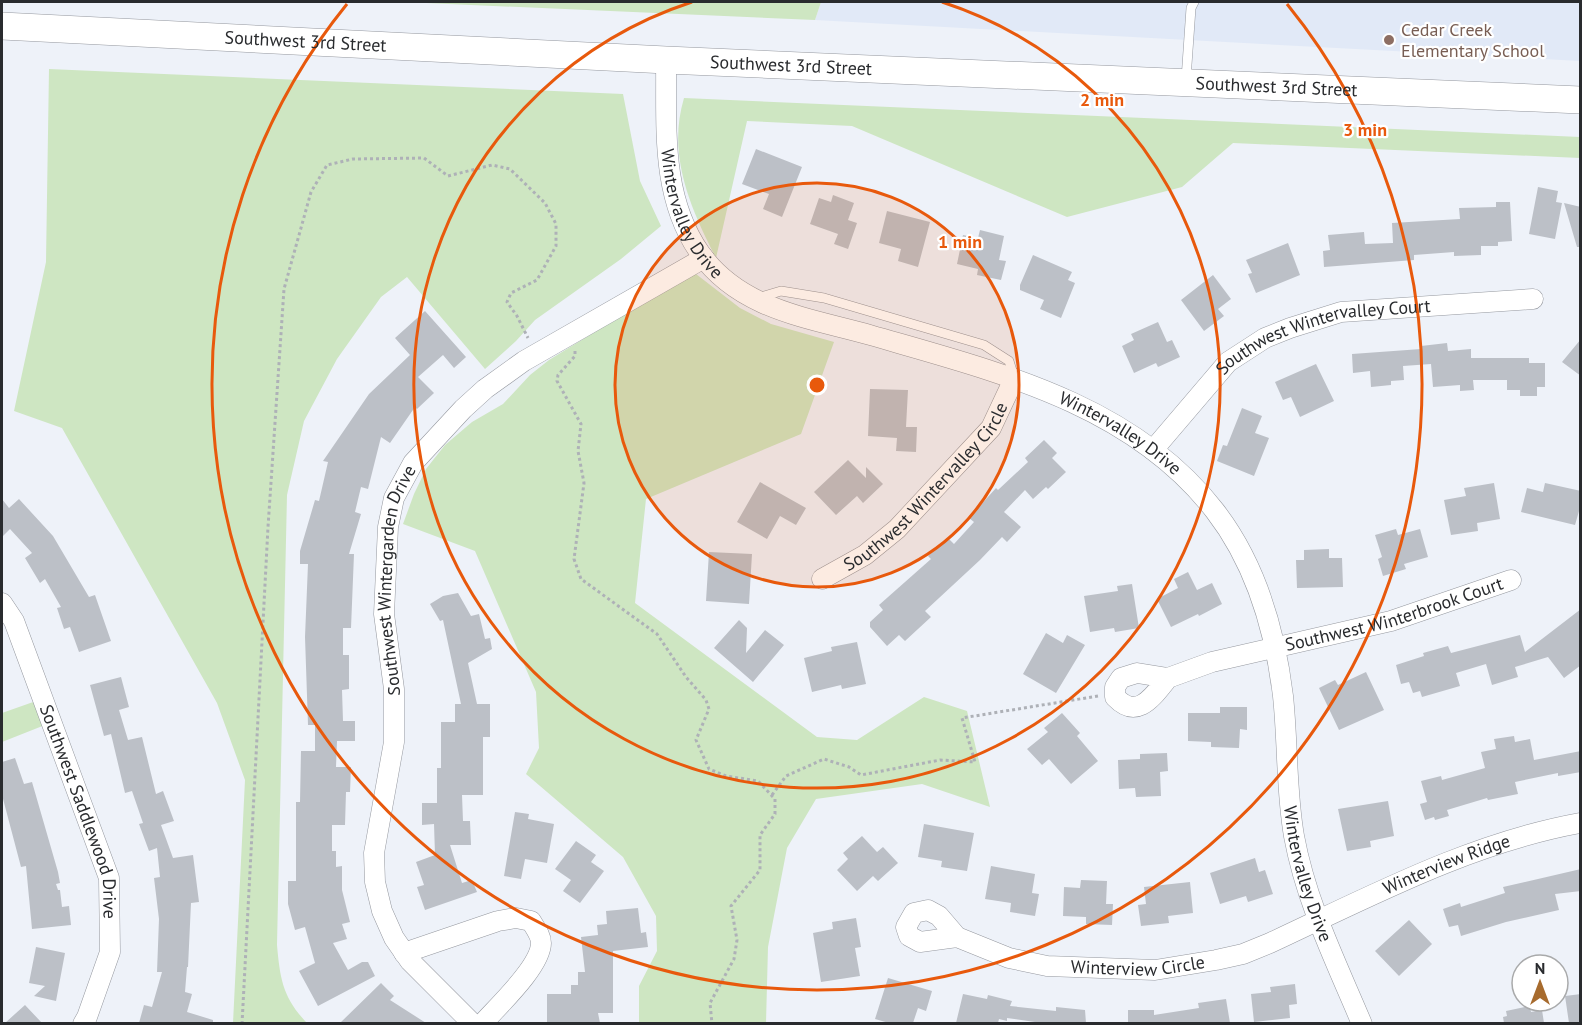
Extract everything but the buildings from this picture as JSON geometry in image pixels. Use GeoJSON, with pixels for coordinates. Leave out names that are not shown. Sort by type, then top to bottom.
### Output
{"type":"FeatureCollection","features":[{"type":"Feature","properties":{"kind":"main road","name":"Southwest 3rd Street"},"geometry":{"type":"LineString","coordinates":[[2,26],[666,60],[1581,100]]}},
{"type":"Feature","properties":{"kind":"street","name":"Wintervalley Drive"},"geometry":{"type":"LineString","coordinates":[[666,60],[667,157],[671,186],[683,220],[704,258],[720,275],[740,291],[779,311],[867,334],[1014,379],[1061,397],[1114,422],[1176,468],[1214,510],[1240,549],[1260,592],[1275,648],[1283,697],[1294,834],[1307,890],[1362,1023]]}},
{"type":"Feature","properties":{"kind":"street","name":"Southwest Wintergarden Drive"},"geometry":{"type":"LineString","coordinates":[[473,1023],[434,986],[394,938],[382,911],[375,882],[374,853],[394,742],[394,689],[384,614],[388,527],[394,498],[413,464],[485,388],[524,361],[704,258]]}},
{"type":"Feature","properties":{"kind":"street","name":"Southwest Wintervalley Court"},"geometry":{"type":"LineString","coordinates":[[1154,450],[1228,362],[1265,338],[1290,328],[1341,312],[1533,299]]}},
{"type":"Feature","properties":{"kind":"street","name":"Southwest Wintervalley Circle"},"geometry":{"type":"LineString","coordinates":[[822,579],[865,555],[897,529],[991,428],[1014,379]]}},
{"type":"Feature","properties":{"kind":"street","name":"Southwest Winterbrook Court"},"geometry":{"type":"LineString","coordinates":[[1168,678],[1212,662],[1391,621],[1511,580]]}},
{"type":"Feature","properties":{"kind":"street","name":"Southwest Saddlewood Drive"},"geometry":{"type":"LineString","coordinates":[[2,603],[14,621],[109,878],[110,952],[83,1023]]}},
{"type":"Feature","properties":{"kind":"street"},"geometry":{"type":"LineString","coordinates":[[1137,673],[1168,678],[1149,701],[1137,708],[1123,706],[1115,697],[1115,687],[1121,678],[1137,673]]}},
{"type":"Feature","properties":{"kind":"street","name":"Winterview Ridge"},"geometry":{"type":"LineString","coordinates":[[1318,921],[1444,862],[1513,839],[1581,823]]}},
{"type":"Feature","properties":{"kind":"street"},"geometry":{"type":"LineString","coordinates":[[404,952],[498,921],[516,918],[531,921],[538,932],[541,944],[532,968],[482,1023]]}},
{"type":"Feature","properties":{"kind":"street","name":"Winterview Circle"},"geometry":{"type":"LineString","coordinates":[[957,937],[1010,958],[1047,966],[1155,970],[1243,954],[1318,921]]}},
{"type":"Feature","properties":{"kind":"lane"},"geometry":{"type":"LineString","coordinates":[[1186,83],[1191,9],[1194,2]]}},
{"type":"Feature","properties":{"kind":"path"},"geometry":{"type":"LineString","coordinates":[[242,1023],[268,527],[284,289],[311,192],[327,165],[353,159],[424,158],[448,176],[492,165],[510,169],[544,203],[556,224],[556,246],[537,280],[511,293],[507,302],[531,344],[574,349],[575,356],[558,375],[557,381],[581,424],[578,451],[584,483],[574,559],[581,579],[657,634],[686,677],[706,700],[709,709],[696,740],[709,769],[726,776],[758,781],[776,799],[775,814],[760,835],[760,870],[731,906],[737,940],[734,959],[710,1003],[712,1023]]}},
{"type":"Feature","properties":{"kind":"path"},"geometry":{"type":"LineString","coordinates":[[772,795],[786,776],[824,759],[849,767],[861,775],[940,760],[975,762],[962,718],[1115,694]]}},
{"type":"Feature","properties":{"kind":"shaded area","name":"Cedar Creek Elementary School"},"geometry":{"type":"Polygon","coordinates":[[[821,2],[1580,2],[1580,61],[815,20],[821,2]]]}},
{"type":"Feature","properties":{"kind":"green space"},"geometry":{"type":"Polygon","coordinates":[[[404,2],[821,2],[815,20],[404,2]]]}},
{"type":"Feature","properties":{"kind":"green space"},"geometry":{"type":"Polygon","coordinates":[[[49,69],[623,94],[640,181],[661,226],[621,259],[535,320],[485,369],[407,277],[381,297],[337,359],[304,421],[287,495],[277,945],[284,987],[293,1005],[307,1023],[233,1023],[245,780],[217,703],[62,428],[14,411],[46,262],[49,69]]]}},
{"type":"Feature","properties":{"kind":"green space"},"geometry":{"type":"Polygon","coordinates":[[[684,98],[1580,137],[1580,158],[1233,143],[1182,187],[1067,217],[852,126],[747,121],[716,258],[690,200],[680,160],[679,119],[684,98]]]}},
{"type":"Feature","properties":{"kind":"green space"},"geometry":{"type":"Polygon","coordinates":[[[696,274],[740,308],[771,324],[834,342],[801,434],[646,499],[635,603],[817,737],[857,740],[924,697],[967,711],[990,807],[922,784],[816,799],[787,848],[768,947],[766,1023],[639,1023],[639,986],[657,951],[656,916],[623,857],[526,774],[539,748],[536,692],[475,551],[403,524],[426,469],[445,445],[472,422],[503,404],[530,375],[549,360],[686,276],[696,274]]]}},
{"type":"Feature","properties":{"kind":"green space"},"geometry":{"type":"Polygon","coordinates":[[[36,701],[45,725],[2,742],[2,713],[36,701]]]}},
{"type":"Feature","properties":{"kind":"place","name":"Cedar Creek Elementary School"},"geometry":{"type":"Point","coordinates":[1389,40]}}]}
